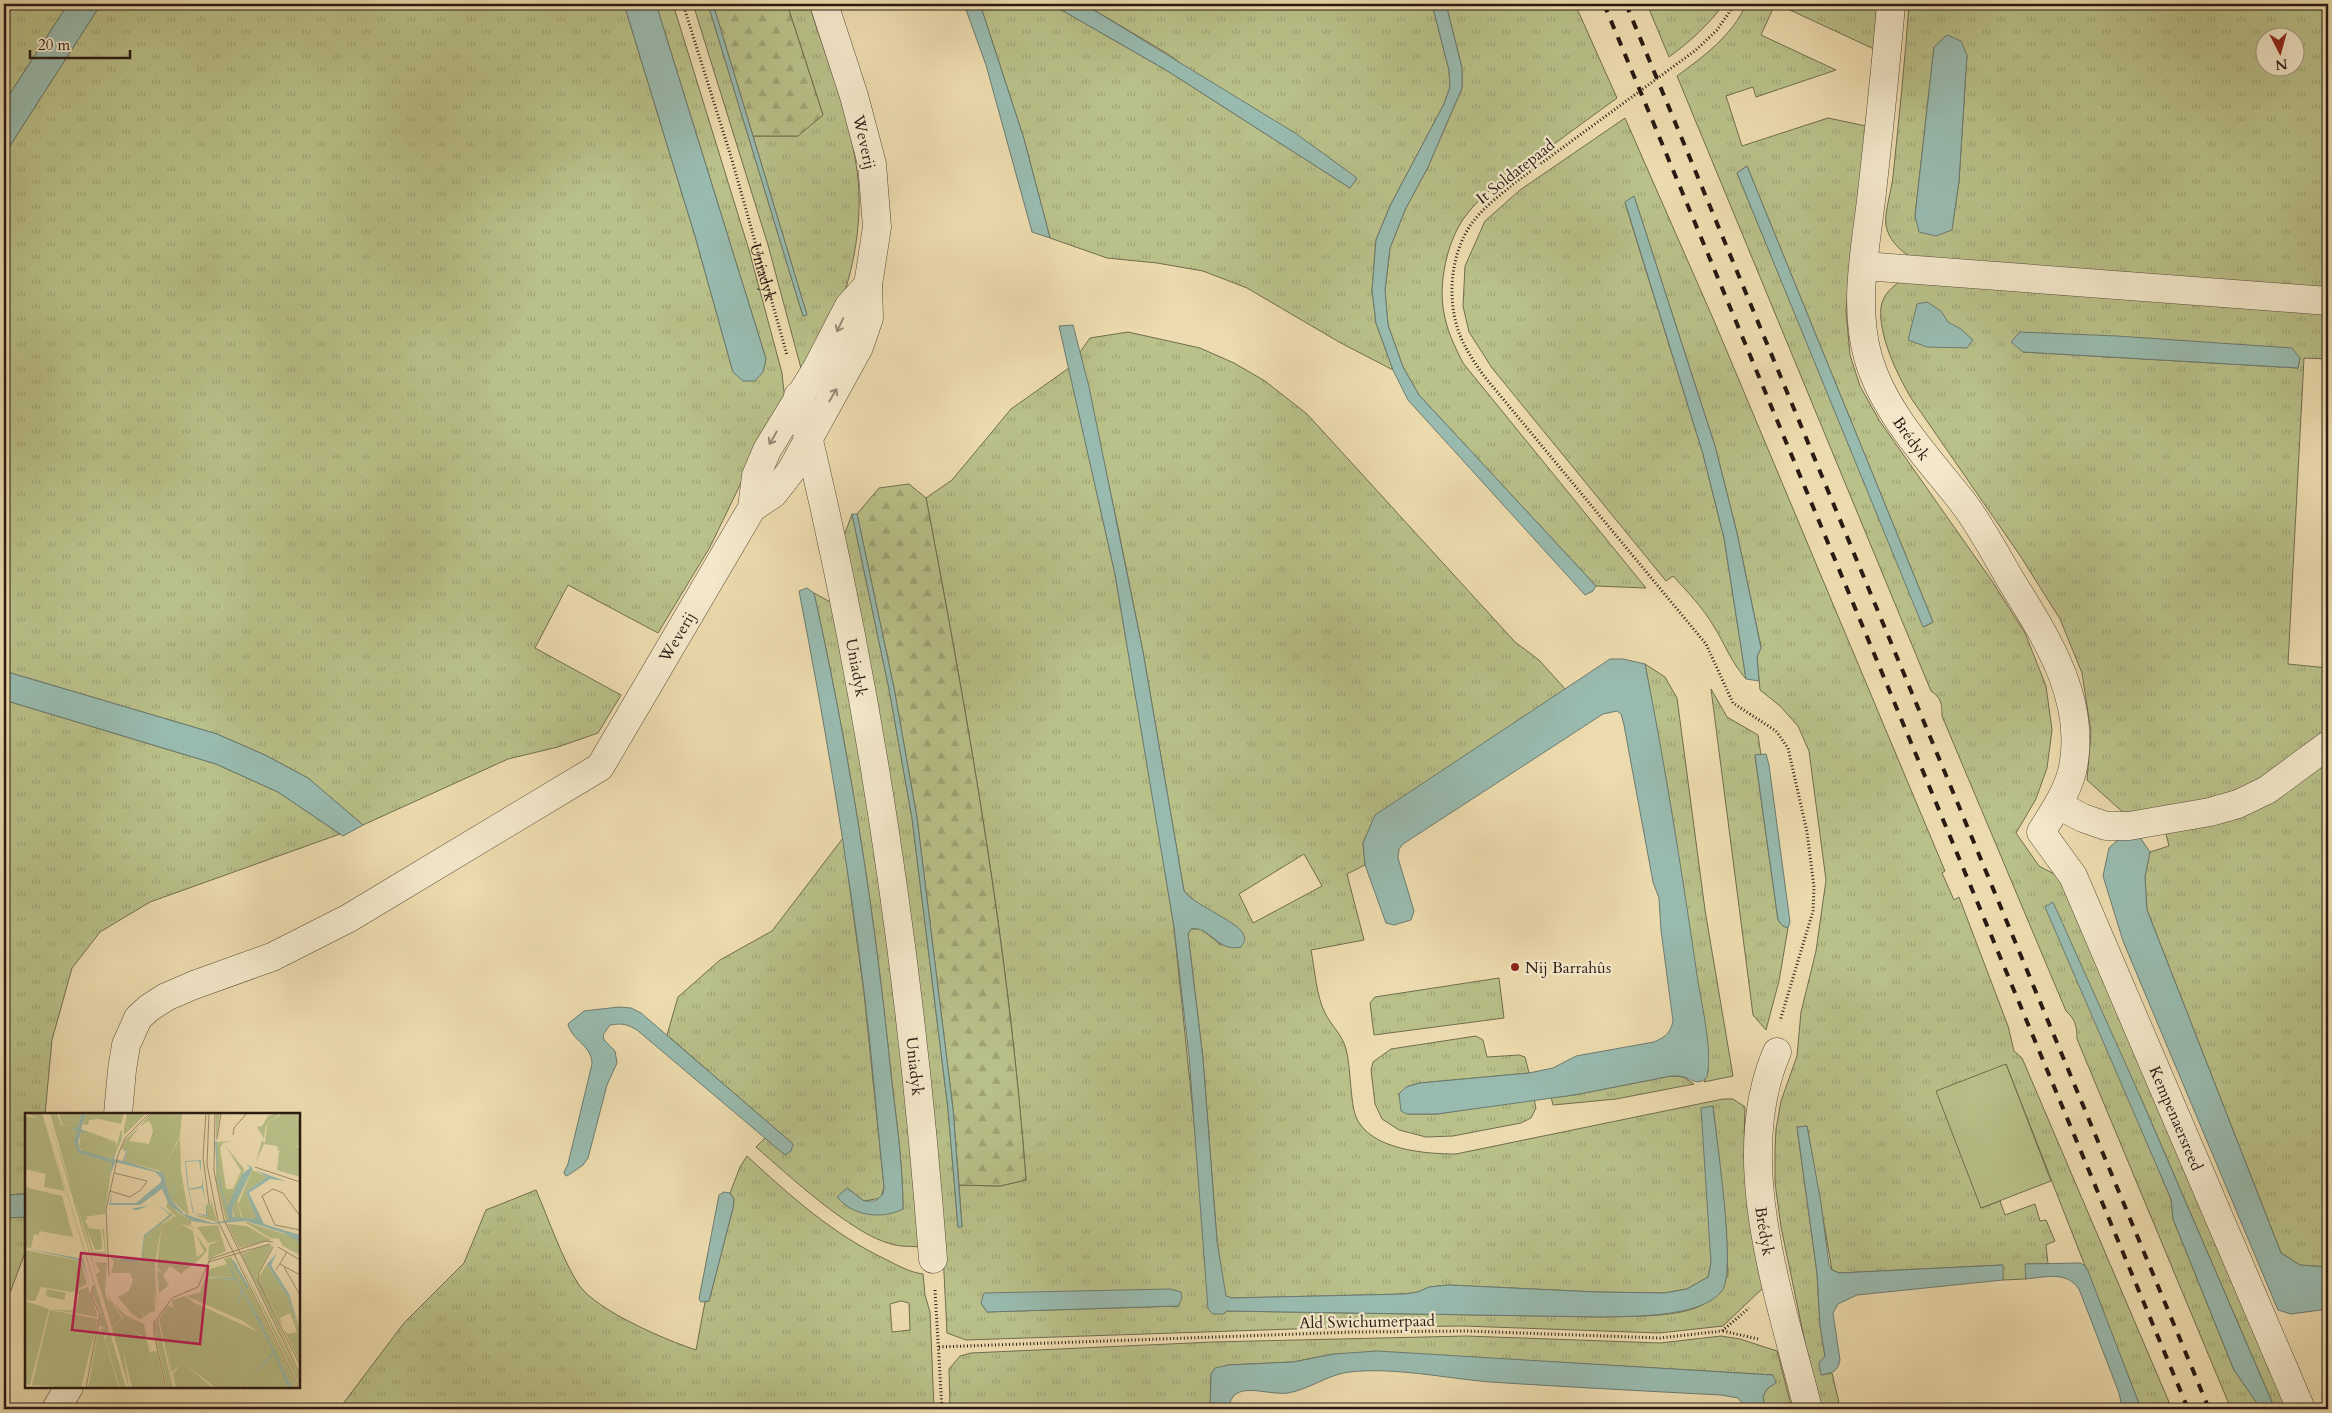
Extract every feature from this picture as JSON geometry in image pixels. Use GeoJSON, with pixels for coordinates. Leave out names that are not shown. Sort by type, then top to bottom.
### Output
{"type":"FeatureCollection","features":[{"type":"Feature","properties":{"kind":"street","name":"Weverij"},"geometry":{"type":"LineString","coordinates":[[752,508],[773,494],[791,471],[859,347],[869,318],[868,285],[877,228],[872,164],[854,96],[824,4]]}},
{"type":"Feature","properties":{"kind":"street","name":"Brédyk"},"geometry":{"type":"LineString","coordinates":[[1891,4],[1884,88],[1864,266],[1861,317],[1868,358],[1884,395],[1910,434],[1966,506],[2044,635],[2064,677],[2072,705],[2076,736],[2072,772],[2058,805],[2041,832]]}},
{"type":"Feature","properties":{"kind":"street"},"geometry":{"type":"LineString","coordinates":[[1864,266],[2328,302]]}},
{"type":"Feature","properties":{"kind":"street","name":"Weverij"},"geometry":{"type":"LineString","coordinates":[[118,1113],[126,1045],[138,1018],[149,1008],[187,988],[272,957],[349,918],[600,767],[752,508],[756,476],[767,450],[798,396],[817,368],[849,306],[868,285]]}},
{"type":"Feature","properties":{"kind":"street","name":"Uniadyk"},"geometry":{"type":"LineString","coordinates":[[798,396],[838,568],[867,719],[891,866],[916,1062],[933,1259]]}},
{"type":"Feature","properties":{"kind":"street"},"geometry":{"type":"LineString","coordinates":[[2058,805],[2083,818],[2106,826],[2129,826],[2210,812],[2238,804],[2267,790],[2328,745]]}},
{"type":"Feature","properties":{"kind":"street","name":"Kempenaersreed"},"geometry":{"type":"LineString","coordinates":[[2041,832],[2073,876],[2301,1409]]}},
{"type":"Feature","properties":{"kind":"street","name":"Brédyk"},"geometry":{"type":"LineString","coordinates":[[1777,1052],[1764,1089],[1759,1130],[1760,1185],[1766,1237],[1808,1409]]}},
{"type":"Feature","properties":{"kind":"street"},"geometry":{"type":"LineString","coordinates":[[56,1409],[68,1388]]}},
{"type":"Feature","properties":{"kind":"path","name":"Uniadyk"},"geometry":{"type":"LineString","coordinates":[[682,4],[740,187],[798,396]]}},
{"type":"Feature","properties":{"kind":"path","name":"It Soldatepaad"},"geometry":{"type":"LineString","coordinates":[[1735,4],[1717,30],[1696,50],[1513,184],[1490,204],[1472,224],[1462,243],[1455,264],[1452,289],[1453,310],[1458,329],[1471,358],[1706,644],[1733,703],[1776,731],[1788,748],[1807,832],[1814,887],[1811,919],[1797,959],[1780,1021],[1777,1052]]}},
{"type":"Feature","properties":{"kind":"path"},"geometry":{"type":"LineString","coordinates":[[933,1259],[942,1409]]}},
{"type":"Feature","properties":{"kind":"path","name":"Ald Swichumerpaad"},"geometry":{"type":"LineString","coordinates":[[939,1347],[1372,1332],[1465,1331],[1660,1338],[1722,1331],[1777,1283]]}},
{"type":"Feature","properties":{"kind":"green space"},"geometry":{"type":"Polygon","coordinates":[[[4,4],[68,4],[4,103],[4,4]]]}},
{"type":"Feature","properties":{"kind":"green space"},"geometry":{"type":"Polygon","coordinates":[[[101,4],[624,4],[695,236],[733,372],[763,372],[766,359],[656,4],[673,4],[749,250],[782,373],[785,401],[769,425],[710,547],[658,633],[568,585],[535,648],[621,695],[598,733],[558,747],[508,759],[363,825],[308,778],[265,755],[217,734],[4,671],[4,155],[101,4]]]}},
{"type":"Feature","properties":{"kind":"green space"},"geometry":{"type":"Polygon","coordinates":[[[693,4],[708,4],[803,316],[807,315],[753,136],[797,136],[823,115],[787,4],[809,4],[848,123],[856,164],[859,199],[859,218],[854,254],[840,306],[802,372],[768,245],[693,4]]]}},
{"type":"Feature","properties":{"kind":"green space"},"geometry":{"type":"Polygon","coordinates":[[[713,4],[787,4],[823,115],[798,136],[753,136],[713,4]]]}},
{"type":"Feature","properties":{"kind":"green space"},"geometry":{"type":"Polygon","coordinates":[[[980,4],[1051,4],[1166,70],[1350,188],[1168,54],[1084,4],[1432,4],[1449,70],[1450,87],[1444,104],[1390,206],[1376,240],[1372,290],[1376,323],[1393,370],[1339,342],[1247,288],[1203,271],[1157,263],[1107,258],[1050,238],[1024,139],[980,4]]]}},
{"type":"Feature","properties":{"kind":"green space"},"geometry":{"type":"Polygon","coordinates":[[[1446,4],[1575,4],[1617,98],[1500,182],[1472,208],[1458,228],[1449,251],[1443,277],[1442,302],[1449,333],[1463,363],[1646,588],[1596,586],[1419,395],[1403,367],[1388,325],[1385,290],[1390,248],[1405,210],[1428,167],[1462,88],[1462,68],[1446,4]]]}},
{"type":"Feature","properties":{"kind":"green space"},"geometry":{"type":"Polygon","coordinates":[[[1647,4],[1724,4],[1699,32],[1669,57],[1647,4]]]}},
{"type":"Feature","properties":{"kind":"green space"},"geometry":{"type":"Polygon","coordinates":[[[1746,4],[1775,4],[1761,35],[1836,70],[1756,97],[1753,87],[1726,96],[1742,146],[1828,118],[1866,126],[1846,311],[1850,355],[1860,386],[1879,420],[1992,581],[2025,633],[2046,686],[2052,730],[2047,768],[2036,799],[2016,833],[2039,866],[2060,877],[2291,1409],[2275,1409],[2140,1096],[2159,1171],[2171,1199],[2173,1219],[2234,1370],[2261,1409],[2231,1409],[2077,1039],[2075,1023],[2066,1011],[1942,716],[1940,701],[1931,691],[1677,76],[1716,44],[1733,26],[1746,4]],[[1747,166],[1737,173],[1924,627],[1933,622],[1747,166]]]}},
{"type":"Feature","properties":{"kind":"green space"},"geometry":{"type":"Polygon","coordinates":[[[1777,4],[1877,4],[1874,49],[1777,4]]]}},
{"type":"Feature","properties":{"kind":"green space"},"geometry":{"type":"Polygon","coordinates":[[[1909,4],[2328,4],[2328,294],[1911,257],[1898,247],[1887,230],[1886,225],[1902,90],[1909,4]],[[1947,35],[1934,47],[1915,216],[1952,229],[1959,181],[1967,55],[1947,35]]]}},
{"type":"Feature","properties":{"kind":"green space"},"geometry":{"type":"Polygon","coordinates":[[[1625,118],[1715,323],[1945,871],[1942,873],[1954,900],[1959,897],[2008,1026],[2014,1051],[2022,1058],[2172,1409],[2141,1409],[2006,1064],[1981,1208],[2000,1201],[2005,1215],[2035,1204],[2040,1221],[2046,1220],[2055,1241],[2046,1245],[2048,1264],[2026,1264],[2026,1279],[2003,1280],[2002,1265],[1839,1273],[1832,1270],[1807,1126],[1797,1127],[1817,1273],[1820,1325],[1825,1356],[1822,1375],[1832,1373],[1840,1407],[1832,1408],[1821,1404],[1806,1347],[1781,1227],[1775,1183],[1776,1129],[1781,1101],[1797,1056],[1801,1012],[1816,951],[1826,880],[1809,751],[1798,726],[1780,706],[1760,690],[1757,657],[1761,647],[1737,533],[1715,446],[1634,196],[1625,203],[1703,454],[1724,538],[1746,679],[1736,666],[1700,606],[1673,576],[1666,581],[1492,368],[1469,332],[1463,306],[1465,266],[1485,221],[1520,190],[1625,118]]]}},
{"type":"Feature","properties":{"kind":"green space"},"geometry":{"type":"Polygon","coordinates":[[[1902,280],[2328,311],[2328,359],[2304,358],[2288,664],[2328,668],[2328,734],[2301,756],[2239,791],[2200,801],[2126,815],[2087,780],[2091,732],[2082,673],[2060,619],[2021,557],[1911,398],[1900,378],[1885,342],[1881,318],[1882,302],[1886,294],[1902,280]],[[2023,352],[2298,368],[2300,358],[2023,352]]]}},
{"type":"Feature","properties":{"kind":"green space"},"geometry":{"type":"Polygon","coordinates":[[[1128,332],[1200,348],[1234,363],[1265,381],[1307,414],[1515,642],[1539,660],[1566,690],[1375,816],[1363,843],[1365,865],[1347,874],[1364,940],[1311,950],[1316,982],[1325,1013],[1346,1049],[1356,1117],[1363,1128],[1373,1137],[1400,1148],[1430,1153],[1456,1154],[1723,1099],[1733,1099],[1745,1107],[1744,1130],[1748,1198],[1763,1288],[1723,1326],[1659,1333],[1464,1326],[1353,1327],[966,1340],[947,1333],[940,1193],[842,541],[852,514],[889,689],[912,818],[948,1109],[958,1227],[962,1226],[959,1185],[1000,1186],[1026,1180],[1009,1008],[986,838],[926,498],[952,480],[1011,409],[1069,368],[1115,574],[1157,822],[1174,927],[1196,1141],[1223,1314],[1227,1311],[1601,1317],[1653,1316],[1680,1312],[1702,1305],[1728,1276],[1726,1226],[1713,1106],[1711,1263],[1708,1277],[1687,1289],[1664,1293],[1596,1292],[1449,1285],[1429,1287],[1418,1292],[1405,1294],[1232,1298],[1226,1296],[1217,1241],[1203,1059],[1188,934],[1191,929],[1201,929],[1221,945],[1199,905],[1184,891],[1143,652],[1080,352],[1090,338],[1128,332]],[[1304,854],[1239,894],[1253,923],[1322,886],[1304,854]],[[981,1303],[987,1312],[1178,1306],[981,1303]]]}},
{"type":"Feature","properties":{"kind":"green space"},"geometry":{"type":"Polygon","coordinates":[[[909,484],[926,498],[972,753],[998,923],[1019,1094],[1026,1180],[1000,1186],[959,1185],[953,1109],[917,818],[894,688],[857,514],[879,488],[909,484]]]}},
{"type":"Feature","properties":{"kind":"green space"},"geometry":{"type":"Polygon","coordinates":[[[814,593],[834,604],[882,868],[922,1247],[895,1245],[875,1238],[858,1229],[802,1187],[756,1147],[765,1138],[785,1155],[793,1144],[667,1035],[678,997],[720,960],[772,931],[843,838],[864,993],[884,1187],[881,1198],[864,1201],[847,1188],[844,1204],[873,1214],[903,1209],[901,1168],[882,989],[866,875],[848,762],[814,593]]]}},
{"type":"Feature","properties":{"kind":"green space"},"geometry":{"type":"Polygon","coordinates":[[[1645,664],[1665,677],[1677,698],[1705,910],[1733,1076],[1704,1082],[1708,1071],[1707,1049],[1669,797],[1645,664]]]}},
{"type":"Feature","properties":{"kind":"green space"},"geometry":{"type":"Polygon","coordinates":[[[1711,689],[1727,717],[1758,735],[1761,755],[1755,756],[1778,920],[1783,926],[1788,928],[1779,981],[1766,1030],[1753,1015],[1711,689]]]}},
{"type":"Feature","properties":{"kind":"green space"},"geometry":{"type":"Polygon","coordinates":[[[4,700],[216,764],[278,792],[340,834],[150,902],[100,932],[72,968],[52,1040],[45,1113],[25,1113],[25,1194],[4,1195],[4,700]]]}},
{"type":"Feature","properties":{"kind":"green space"},"geometry":{"type":"Polygon","coordinates":[[[2328,757],[2328,1267],[2300,1265],[2281,1253],[2147,910],[2145,877],[2150,852],[2169,846],[2165,830],[2328,757]]]}},
{"type":"Feature","properties":{"kind":"green space"},"geometry":{"type":"Polygon","coordinates":[[[1499,978],[1504,1018],[1374,1035],[1370,1003],[1375,997],[1499,978]]]}},
{"type":"Feature","properties":{"kind":"green space"},"geometry":{"type":"Polygon","coordinates":[[[1476,1036],[1483,1040],[1487,1057],[1519,1055],[1525,1057],[1529,1073],[1420,1083],[1406,1087],[1399,1094],[1407,1114],[1437,1114],[1534,1099],[1536,1108],[1531,1118],[1521,1123],[1453,1136],[1426,1137],[1399,1130],[1382,1119],[1375,1104],[1371,1070],[1373,1062],[1391,1049],[1476,1036]]]}},
{"type":"Feature","properties":{"kind":"green space"},"geometry":{"type":"Polygon","coordinates":[[[2006,1064],[2051,1181],[1981,1208],[1936,1091],[2006,1064]]]}},
{"type":"Feature","properties":{"kind":"green space"},"geometry":{"type":"Polygon","coordinates":[[[1671,1076],[1683,1077],[1694,1084],[1616,1099],[1553,1105],[1551,1097],[1574,1095],[1671,1076]]]}},
{"type":"Feature","properties":{"kind":"green space"},"geometry":{"type":"Polygon","coordinates":[[[747,1156],[796,1200],[831,1227],[900,1267],[923,1274],[925,1295],[930,1312],[934,1409],[339,1409],[404,1323],[464,1263],[486,1210],[536,1190],[567,1263],[579,1285],[588,1295],[633,1324],[696,1350],[705,1302],[709,1301],[733,1208],[734,1199],[730,1193],[740,1167],[747,1156]],[[901,1301],[890,1304],[892,1332],[910,1330],[909,1303],[901,1301]]]}},
{"type":"Feature","properties":{"kind":"green space"},"geometry":{"type":"Polygon","coordinates":[[[25,1217],[25,1253],[11,1290],[4,1302],[4,1218],[25,1217]]]}},
{"type":"Feature","properties":{"kind":"green space"},"geometry":{"type":"Polygon","coordinates":[[[1466,1336],[1660,1343],[1721,1336],[1740,1339],[1777,1351],[1792,1409],[1765,1409],[1762,1396],[1773,1375],[1553,1362],[1334,1354],[1293,1362],[1228,1365],[1211,1374],[1210,1409],[950,1409],[949,1369],[960,1356],[971,1353],[1213,1342],[1466,1336]]]}},
{"type":"Feature","properties":{"kind":"water"},"geometry":{"type":"Polygon","coordinates":[[[68,4],[101,4],[4,155],[4,103],[68,4]]]}},
{"type":"Feature","properties":{"kind":"water"},"geometry":{"type":"Polygon","coordinates":[[[624,4],[656,4],[766,359],[763,372],[755,381],[743,381],[733,372],[695,236],[624,4]]]}},
{"type":"Feature","properties":{"kind":"water"},"geometry":{"type":"Polygon","coordinates":[[[708,4],[713,4],[807,315],[803,316],[708,4]]]}},
{"type":"Feature","properties":{"kind":"water"},"geometry":{"type":"Polygon","coordinates":[[[964,4],[980,4],[1024,139],[1050,238],[1032,232],[986,65],[964,4]]]}},
{"type":"Feature","properties":{"kind":"water"},"geometry":{"type":"Polygon","coordinates":[[[1051,4],[1084,4],[1295,133],[1357,178],[1350,188],[1166,70],[1051,4]]]}},
{"type":"Feature","properties":{"kind":"water"},"geometry":{"type":"Polygon","coordinates":[[[1432,4],[1446,4],[1462,68],[1462,88],[1428,167],[1405,210],[1390,248],[1385,290],[1388,325],[1403,367],[1419,395],[1596,586],[1593,591],[1585,595],[1408,400],[1393,370],[1376,323],[1372,290],[1376,240],[1390,206],[1444,104],[1450,87],[1449,70],[1432,4]]]}},
{"type":"Feature","properties":{"kind":"water"},"geometry":{"type":"Polygon","coordinates":[[[1947,35],[1961,41],[1967,55],[1959,181],[1952,230],[1936,236],[1919,232],[1915,216],[1934,47],[1947,35]]]}},
{"type":"Feature","properties":{"kind":"water"},"geometry":{"type":"Polygon","coordinates":[[[1747,166],[1933,622],[1923,627],[1737,173],[1747,166]]]}},
{"type":"Feature","properties":{"kind":"water"},"geometry":{"type":"Polygon","coordinates":[[[1634,196],[1715,446],[1737,533],[1761,648],[1757,657],[1759,681],[1746,679],[1724,538],[1703,454],[1625,202],[1634,196]]]}},
{"type":"Feature","properties":{"kind":"water"},"geometry":{"type":"Polygon","coordinates":[[[1927,302],[1941,311],[1948,322],[1961,329],[1973,340],[1967,348],[1927,347],[1908,340],[1917,304],[1927,302]]]}},
{"type":"Feature","properties":{"kind":"water"},"geometry":{"type":"Polygon","coordinates":[[[1073,325],[1089,387],[1143,652],[1184,891],[1198,903],[1235,925],[1245,938],[1241,947],[1233,948],[1220,943],[1198,929],[1191,929],[1188,934],[1203,1059],[1217,1241],[1226,1296],[1232,1298],[1405,1294],[1418,1292],[1429,1287],[1449,1285],[1596,1292],[1664,1293],[1687,1289],[1708,1277],[1711,1263],[1701,1108],[1713,1106],[1727,1232],[1727,1258],[1726,1279],[1722,1291],[1712,1300],[1683,1311],[1666,1314],[1601,1317],[1227,1311],[1223,1314],[1213,1314],[1208,1309],[1189,1056],[1174,927],[1115,574],[1059,326],[1073,325]]]}},
{"type":"Feature","properties":{"kind":"water"},"geometry":{"type":"Polygon","coordinates":[[[2020,332],[2117,336],[2292,348],[2300,358],[2298,368],[2023,352],[2011,342],[2020,332]]]}},
{"type":"Feature","properties":{"kind":"water"},"geometry":{"type":"Polygon","coordinates":[[[852,514],[857,514],[894,688],[917,818],[953,1109],[962,1227],[958,1227],[948,1109],[912,818],[889,689],[852,514]]]}},
{"type":"Feature","properties":{"kind":"water"},"geometry":{"type":"Polygon","coordinates":[[[807,588],[814,593],[848,762],[882,989],[903,1189],[903,1209],[886,1214],[877,1215],[859,1212],[837,1197],[847,1188],[864,1201],[875,1201],[883,1194],[884,1187],[867,1015],[843,841],[827,741],[799,591],[807,588]]]}},
{"type":"Feature","properties":{"kind":"water"},"geometry":{"type":"Polygon","coordinates":[[[1610,659],[1623,659],[1645,664],[1685,892],[1705,1023],[1708,1051],[1707,1077],[1698,1082],[1671,1076],[1574,1095],[1437,1114],[1407,1114],[1401,1111],[1399,1094],[1406,1087],[1420,1083],[1529,1073],[1553,1068],[1576,1056],[1654,1042],[1669,1032],[1673,1021],[1661,930],[1659,898],[1653,882],[1624,725],[1621,714],[1617,711],[1603,714],[1403,844],[1399,849],[1398,858],[1414,911],[1411,920],[1394,925],[1386,923],[1365,865],[1363,843],[1375,815],[1610,659]]]}},
{"type":"Feature","properties":{"kind":"water"},"geometry":{"type":"Polygon","coordinates":[[[4,671],[217,734],[265,755],[308,778],[363,825],[343,836],[278,792],[216,764],[4,700],[4,671]]]}},
{"type":"Feature","properties":{"kind":"water"},"geometry":{"type":"Polygon","coordinates":[[[1766,754],[1790,922],[1788,928],[1783,926],[1778,920],[1755,755],[1766,754]]]}},
{"type":"Feature","properties":{"kind":"water"},"geometry":{"type":"Polygon","coordinates":[[[2139,836],[2150,852],[2145,877],[2147,910],[2281,1253],[2300,1265],[2328,1267],[2328,1309],[2291,1314],[2278,1310],[2123,941],[2103,876],[2109,848],[2121,837],[2139,836]]]}},
{"type":"Feature","properties":{"kind":"water"},"geometry":{"type":"Polygon","coordinates":[[[2053,902],[2140,1096],[2275,1409],[2261,1409],[2234,1370],[2173,1219],[2171,1199],[2045,907],[2053,902]]]}},
{"type":"Feature","properties":{"kind":"water"},"geometry":{"type":"Polygon","coordinates":[[[619,1007],[631,1008],[641,1013],[793,1144],[791,1151],[785,1155],[637,1030],[624,1024],[614,1024],[610,1025],[603,1035],[604,1040],[615,1051],[617,1063],[607,1085],[588,1158],[583,1165],[567,1176],[565,1175],[564,1172],[568,1164],[592,1064],[589,1052],[573,1035],[568,1024],[584,1011],[619,1007]]]}},
{"type":"Feature","properties":{"kind":"water"},"geometry":{"type":"Polygon","coordinates":[[[1807,1126],[1821,1203],[1829,1265],[1832,1270],[1839,1273],[2003,1265],[2003,1280],[1857,1295],[1838,1304],[1833,1313],[1840,1360],[1838,1367],[1834,1371],[1821,1375],[1819,1363],[1825,1356],[1820,1325],[1817,1273],[1797,1127],[1807,1126]]]}},
{"type":"Feature","properties":{"kind":"water"},"geometry":{"type":"Polygon","coordinates":[[[724,1192],[730,1193],[734,1199],[733,1208],[709,1301],[701,1302],[699,1299],[719,1195],[724,1192]]]}},
{"type":"Feature","properties":{"kind":"water"},"geometry":{"type":"Polygon","coordinates":[[[25,1194],[25,1217],[4,1218],[4,1195],[25,1194]]]}},
{"type":"Feature","properties":{"kind":"water"},"geometry":{"type":"Polygon","coordinates":[[[2080,1263],[2088,1271],[2141,1409],[2117,1409],[2121,1402],[2119,1393],[2079,1289],[2074,1283],[2055,1276],[2026,1279],[2025,1264],[2080,1263]]]}},
{"type":"Feature","properties":{"kind":"water"},"geometry":{"type":"Polygon","coordinates":[[[1170,1289],[1181,1292],[1182,1298],[1178,1306],[987,1312],[981,1303],[984,1293],[1170,1289]]]}},
{"type":"Feature","properties":{"kind":"water"},"geometry":{"type":"Polygon","coordinates":[[[1377,1351],[1773,1375],[1776,1383],[1768,1388],[1763,1396],[1765,1409],[1747,1409],[1738,1398],[1721,1395],[1490,1382],[1402,1372],[1366,1371],[1341,1374],[1288,1393],[1243,1391],[1236,1394],[1231,1400],[1229,1409],[1210,1409],[1211,1374],[1215,1368],[1228,1365],[1293,1362],[1334,1354],[1377,1351]]]}},
{"type":"Feature","properties":{"kind":"railway"},"geometry":{"type":"LineString","coordinates":[[1604,4],[2188,1409]]}},
{"type":"Feature","properties":{"kind":"railway"},"geometry":{"type":"LineString","coordinates":[[1626,4],[2209,1409]]}},
{"type":"Feature","properties":{"kind":"place","name":"Nij Barrahûs"},"geometry":{"type":"Point","coordinates":[1515,967]}}]}
